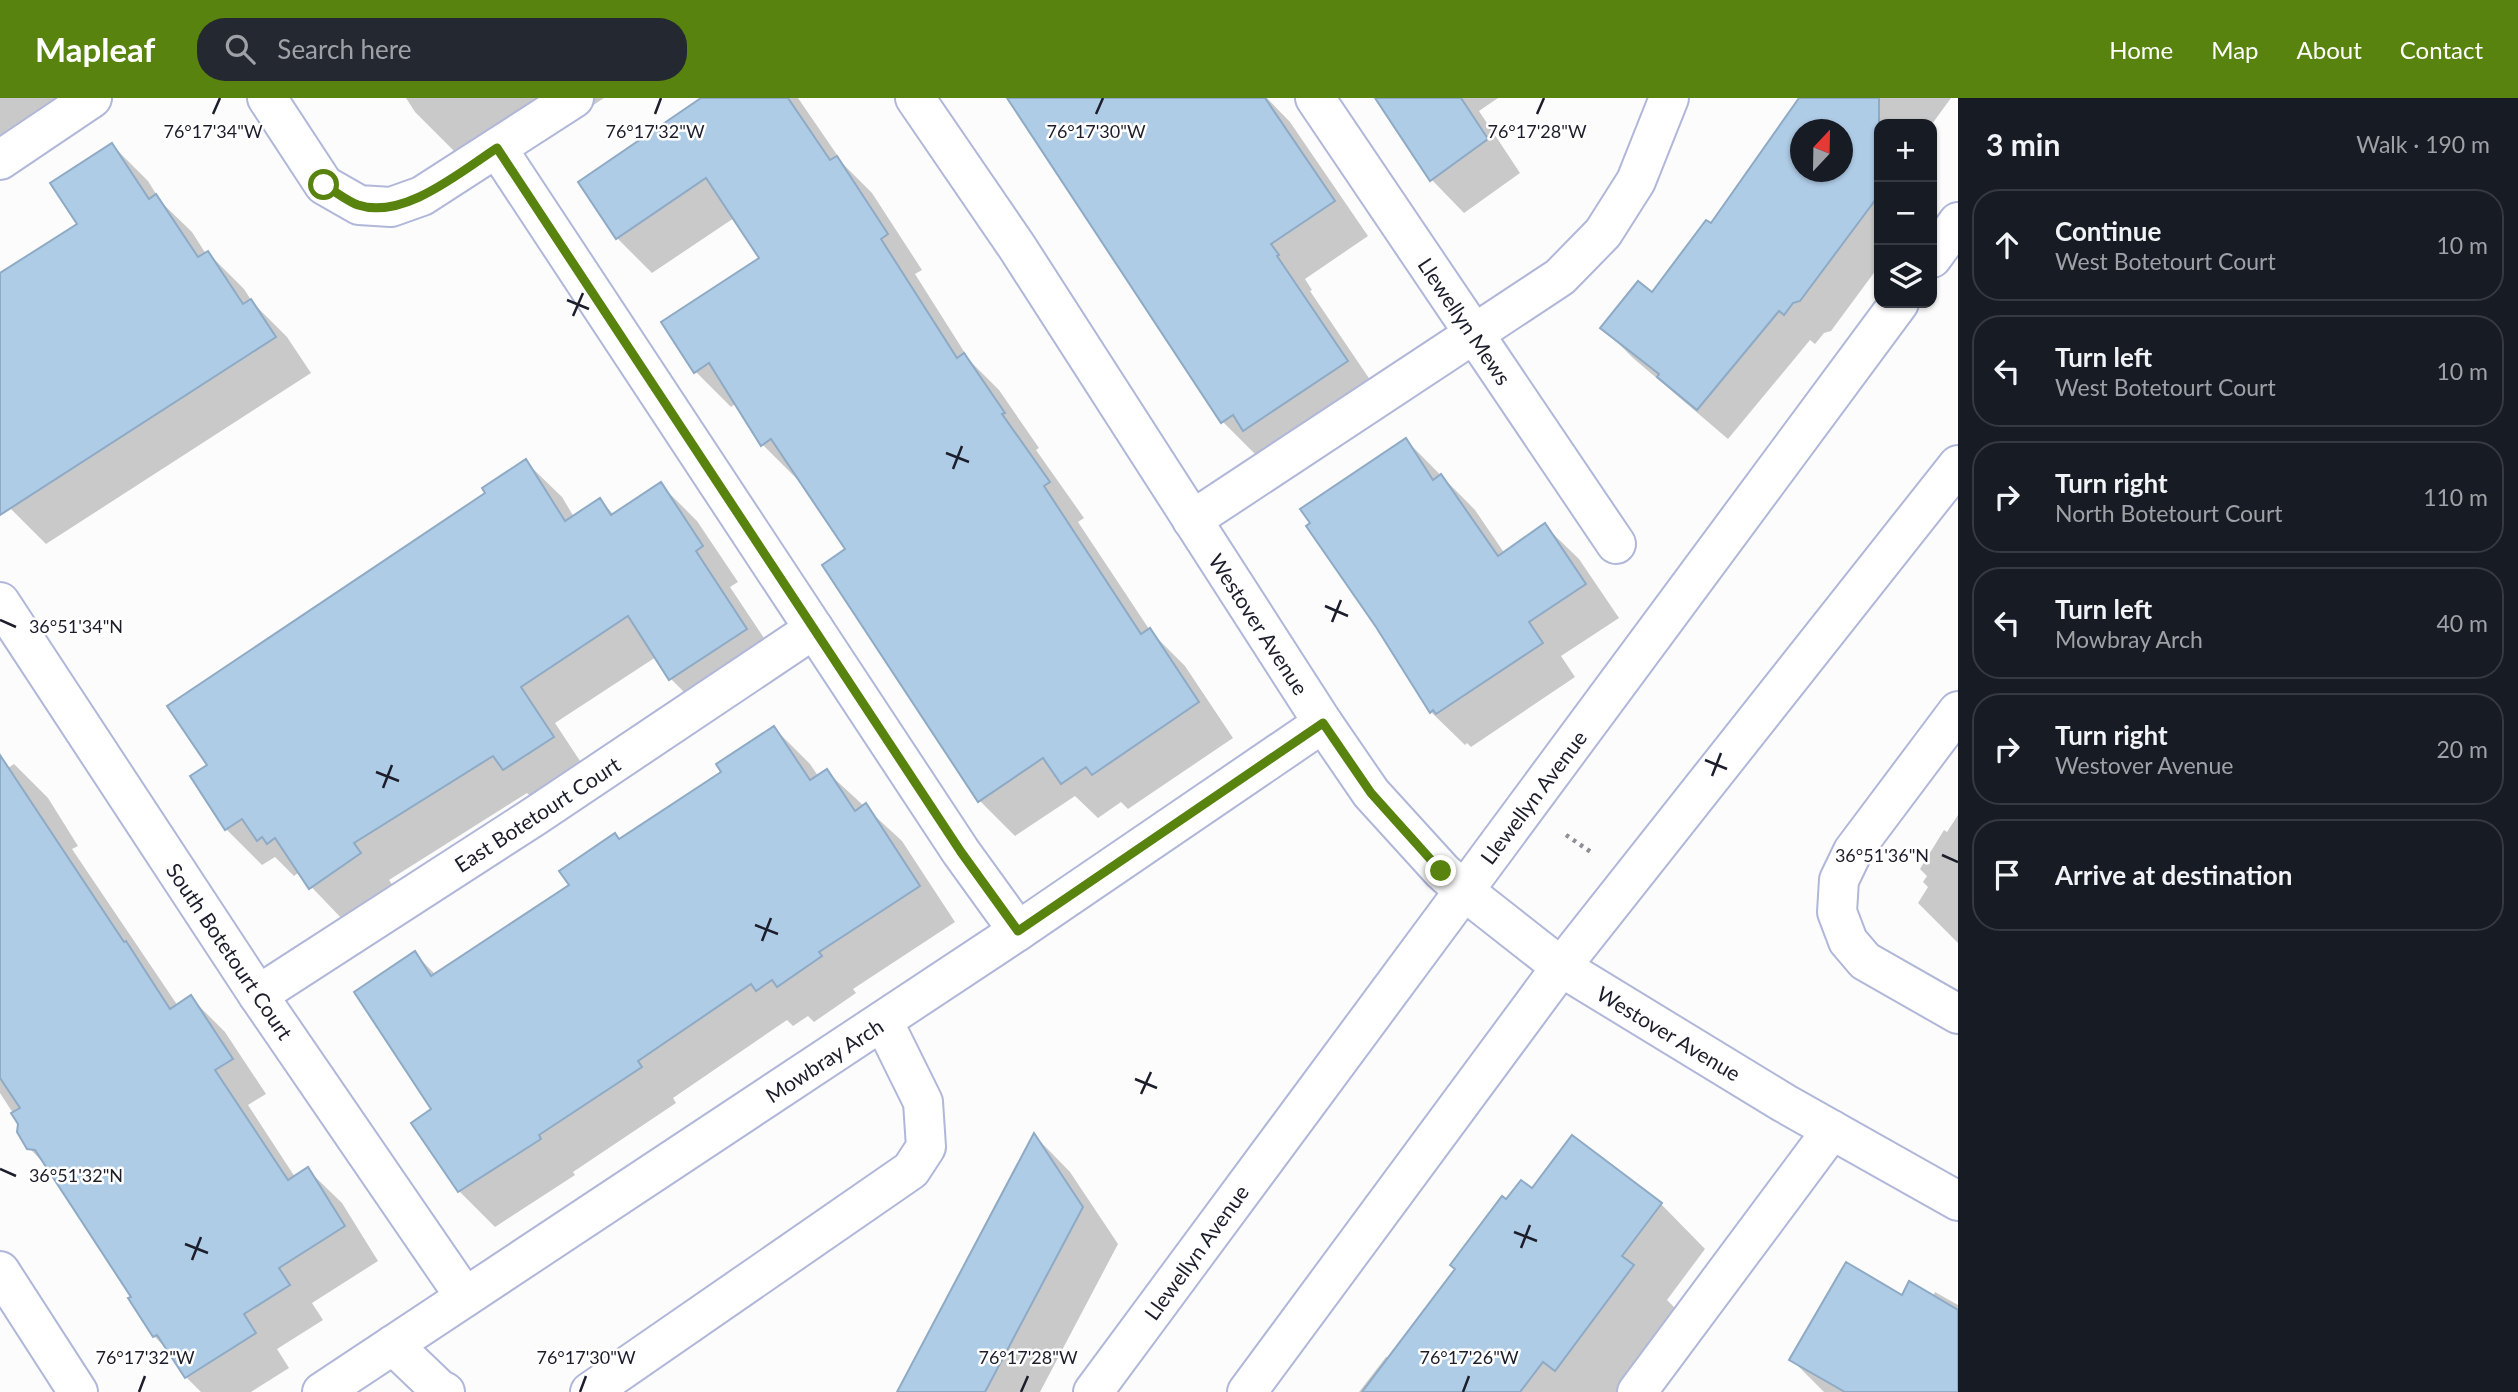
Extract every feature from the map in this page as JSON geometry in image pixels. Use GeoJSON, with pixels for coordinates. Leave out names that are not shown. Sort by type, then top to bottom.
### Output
{"type":"FeatureCollection","features":[{"type":"Feature","properties":{"kind":"street"},"geometry":{"type":"LineString","coordinates":[[0,160],[92,98]]}},
{"type":"Feature","properties":{"kind":"street"},"geometry":{"type":"LineString","coordinates":[[267,98],[324,185],[359,205],[391,207],[422,196],[574,98]]}},
{"type":"Feature","properties":{"kind":"street","name":"Westover Avenue"},"geometry":{"type":"LineString","coordinates":[[915,98],[1017,247],[1323,723],[1371,793],[1441,871],[1561,967],[1832,1130],[1958,1201]]}},
{"type":"Feature","properties":{"kind":"street","name":"Llewellyn Mews"},"geometry":{"type":"LineString","coordinates":[[1315,98],[1616,544]]}},
{"type":"Feature","properties":{"kind":"street"},"geometry":{"type":"LineString","coordinates":[[1192,520],[1560,277],[1603,233],[1636,181],[1669,98]]}},
{"type":"Feature","properties":{"kind":"street"},"geometry":{"type":"LineString","coordinates":[[497,148],[961,852],[1018,931]]}},
{"type":"Feature","properties":{"kind":"street"},"geometry":{"type":"LineString","coordinates":[[1937,251],[1958,222]]}},
{"type":"Feature","properties":{"kind":"street","name":"Llewellyn Avenue"},"geometry":{"type":"LineString","coordinates":[[1093,1392],[1895,308]]}},
{"type":"Feature","properties":{"kind":"street"},"geometry":{"type":"LineString","coordinates":[[1247,1392],[1561,967],[1958,464]]}},
{"type":"Feature","properties":{"kind":"street","name":"South Botetourt Court"},"geometry":{"type":"LineString","coordinates":[[7,627],[466,1297]]}},
{"type":"Feature","properties":{"kind":"street","name":"East Botetourt Court"},"geometry":{"type":"LineString","coordinates":[[258,995],[535,816],[814,629]]}},
{"type":"Feature","properties":{"kind":"street"},"geometry":{"type":"LineString","coordinates":[[1958,711],[1853,851],[1839,880],[1837,912],[1848,941],[1865,961],[1958,1014]]}},
{"type":"Feature","properties":{"kind":"street","name":"Mowbray Arch"},"geometry":{"type":"LineString","coordinates":[[322,1392],[1018,931],[1323,723]]}},
{"type":"Feature","properties":{"kind":"street"},"geometry":{"type":"LineString","coordinates":[[590,1392],[911,1170],[926,1147],[923,1102],[883,1021]]}},
{"type":"Feature","properties":{"kind":"street"},"geometry":{"type":"LineString","coordinates":[[1637,1392],[1832,1130]]}},
{"type":"Feature","properties":{"kind":"street"},"geometry":{"type":"LineString","coordinates":[[0,1271],[78,1392]]}},
{"type":"Feature","properties":{"kind":"street"},"geometry":{"type":"LineString","coordinates":[[393,1345],[439,1389],[446,1392]]}},
{"type":"Feature","properties":{"kind":"path"},"geometry":{"type":"LineString","coordinates":[[1558,828],[1600,859]]}},
{"type":"Feature","properties":{"kind":"building"},"geometry":{"type":"Polygon","coordinates":[[[701,98],[788,98],[830,160],[837,156],[888,234],[881,239],[957,358],[964,353],[1005,413],[1002,414],[1050,482],[1044,486],[1141,634],[1150,628],[1199,702],[1092,775],[1086,767],[1061,784],[1043,758],[978,802],[822,565],[845,549],[771,439],[761,446],[709,363],[694,373],[661,322],[759,258],[706,178],[616,239],[578,182],[701,98]]]}},
{"type":"Feature","properties":{"kind":"building"},"geometry":{"type":"Polygon","coordinates":[[[1007,98],[1265,98],[1335,201],[1271,244],[1348,361],[1243,431],[1233,415],[1221,423],[1007,98]]]}},
{"type":"Feature","properties":{"kind":"building"},"geometry":{"type":"Polygon","coordinates":[[[1375,98],[1461,98],[1488,139],[1430,181],[1375,98]]]}},
{"type":"Feature","properties":{"kind":"building"},"geometry":{"type":"Polygon","coordinates":[[[1799,98],[1879,98],[1879,119],[1874,119],[1874,202],[1800,301],[1793,303],[1784,315],[1779,311],[1697,410],[1657,377],[1659,374],[1600,328],[1638,281],[1652,292],[1706,220],[1711,223],[1799,98]]]}},
{"type":"Feature","properties":{"kind":"building"},"geometry":{"type":"Polygon","coordinates":[[[112,143],[149,199],[156,194],[198,257],[208,251],[243,304],[251,299],[276,337],[0,515],[0,273],[77,224],[50,183],[112,143]]]}},
{"type":"Feature","properties":{"kind":"building"},"geometry":{"type":"Polygon","coordinates":[[[1406,438],[1433,480],[1441,474],[1498,556],[1545,523],[1586,584],[1529,622],[1543,643],[1436,714],[1433,710],[1430,713],[1376,627],[1306,526],[1310,523],[1300,509],[1406,438]]]}},
{"type":"Feature","properties":{"kind":"building"},"geometry":{"type":"Polygon","coordinates":[[[526,459],[565,521],[600,498],[611,515],[661,482],[703,546],[696,551],[747,629],[669,680],[628,616],[521,687],[554,737],[503,770],[493,756],[354,843],[361,853],[309,889],[275,838],[267,844],[262,837],[257,841],[242,819],[225,830],[190,776],[207,765],[167,706],[485,493],[482,488],[526,459]]]}},
{"type":"Feature","properties":{"kind":"building"},"geometry":{"type":"Polygon","coordinates":[[[774,726],[810,780],[827,769],[855,811],[866,803],[920,886],[819,952],[822,956],[777,987],[772,980],[756,991],[751,984],[638,1061],[642,1067],[539,1135],[541,1139],[458,1192],[411,1123],[431,1109],[354,992],[415,951],[431,976],[569,885],[559,871],[615,833],[619,839],[721,772],[716,764],[774,726]]]}},
{"type":"Feature","properties":{"kind":"building"},"geometry":{"type":"Polygon","coordinates":[[[0,755],[170,1009],[191,995],[233,1059],[215,1070],[288,1180],[308,1167],[345,1226],[279,1268],[290,1285],[244,1314],[256,1333],[185,1378],[157,1335],[153,1337],[128,1298],[131,1297],[35,1150],[27,1149],[17,1132],[18,1124],[11,1113],[20,1108],[0,1078],[0,755]]]}},
{"type":"Feature","properties":{"kind":"building"},"geometry":{"type":"Polygon","coordinates":[[[1034,1133],[1083,1207],[985,1392],[897,1392],[1034,1133]]]}},
{"type":"Feature","properties":{"kind":"building"},"geometry":{"type":"Polygon","coordinates":[[[1572,1135],[1662,1203],[1622,1256],[1634,1265],[1555,1371],[1543,1362],[1520,1392],[1362,1392],[1455,1269],[1450,1265],[1502,1196],[1506,1199],[1521,1180],[1532,1188],[1572,1135]]]}},
{"type":"Feature","properties":{"kind":"building"},"geometry":{"type":"Polygon","coordinates":[[[1846,1262],[1902,1295],[1909,1281],[1958,1310],[1958,1392],[1845,1392],[1789,1360],[1846,1262]]]}},
{"type":"Feature","properties":{"kind":"route"},"geometry":{"type":"LineString","coordinates":[[324,185],[359,205],[391,207],[422,196],[497,148],[961,852],[1018,931],[1323,723],[1371,793],[1441,871]]}}]}
